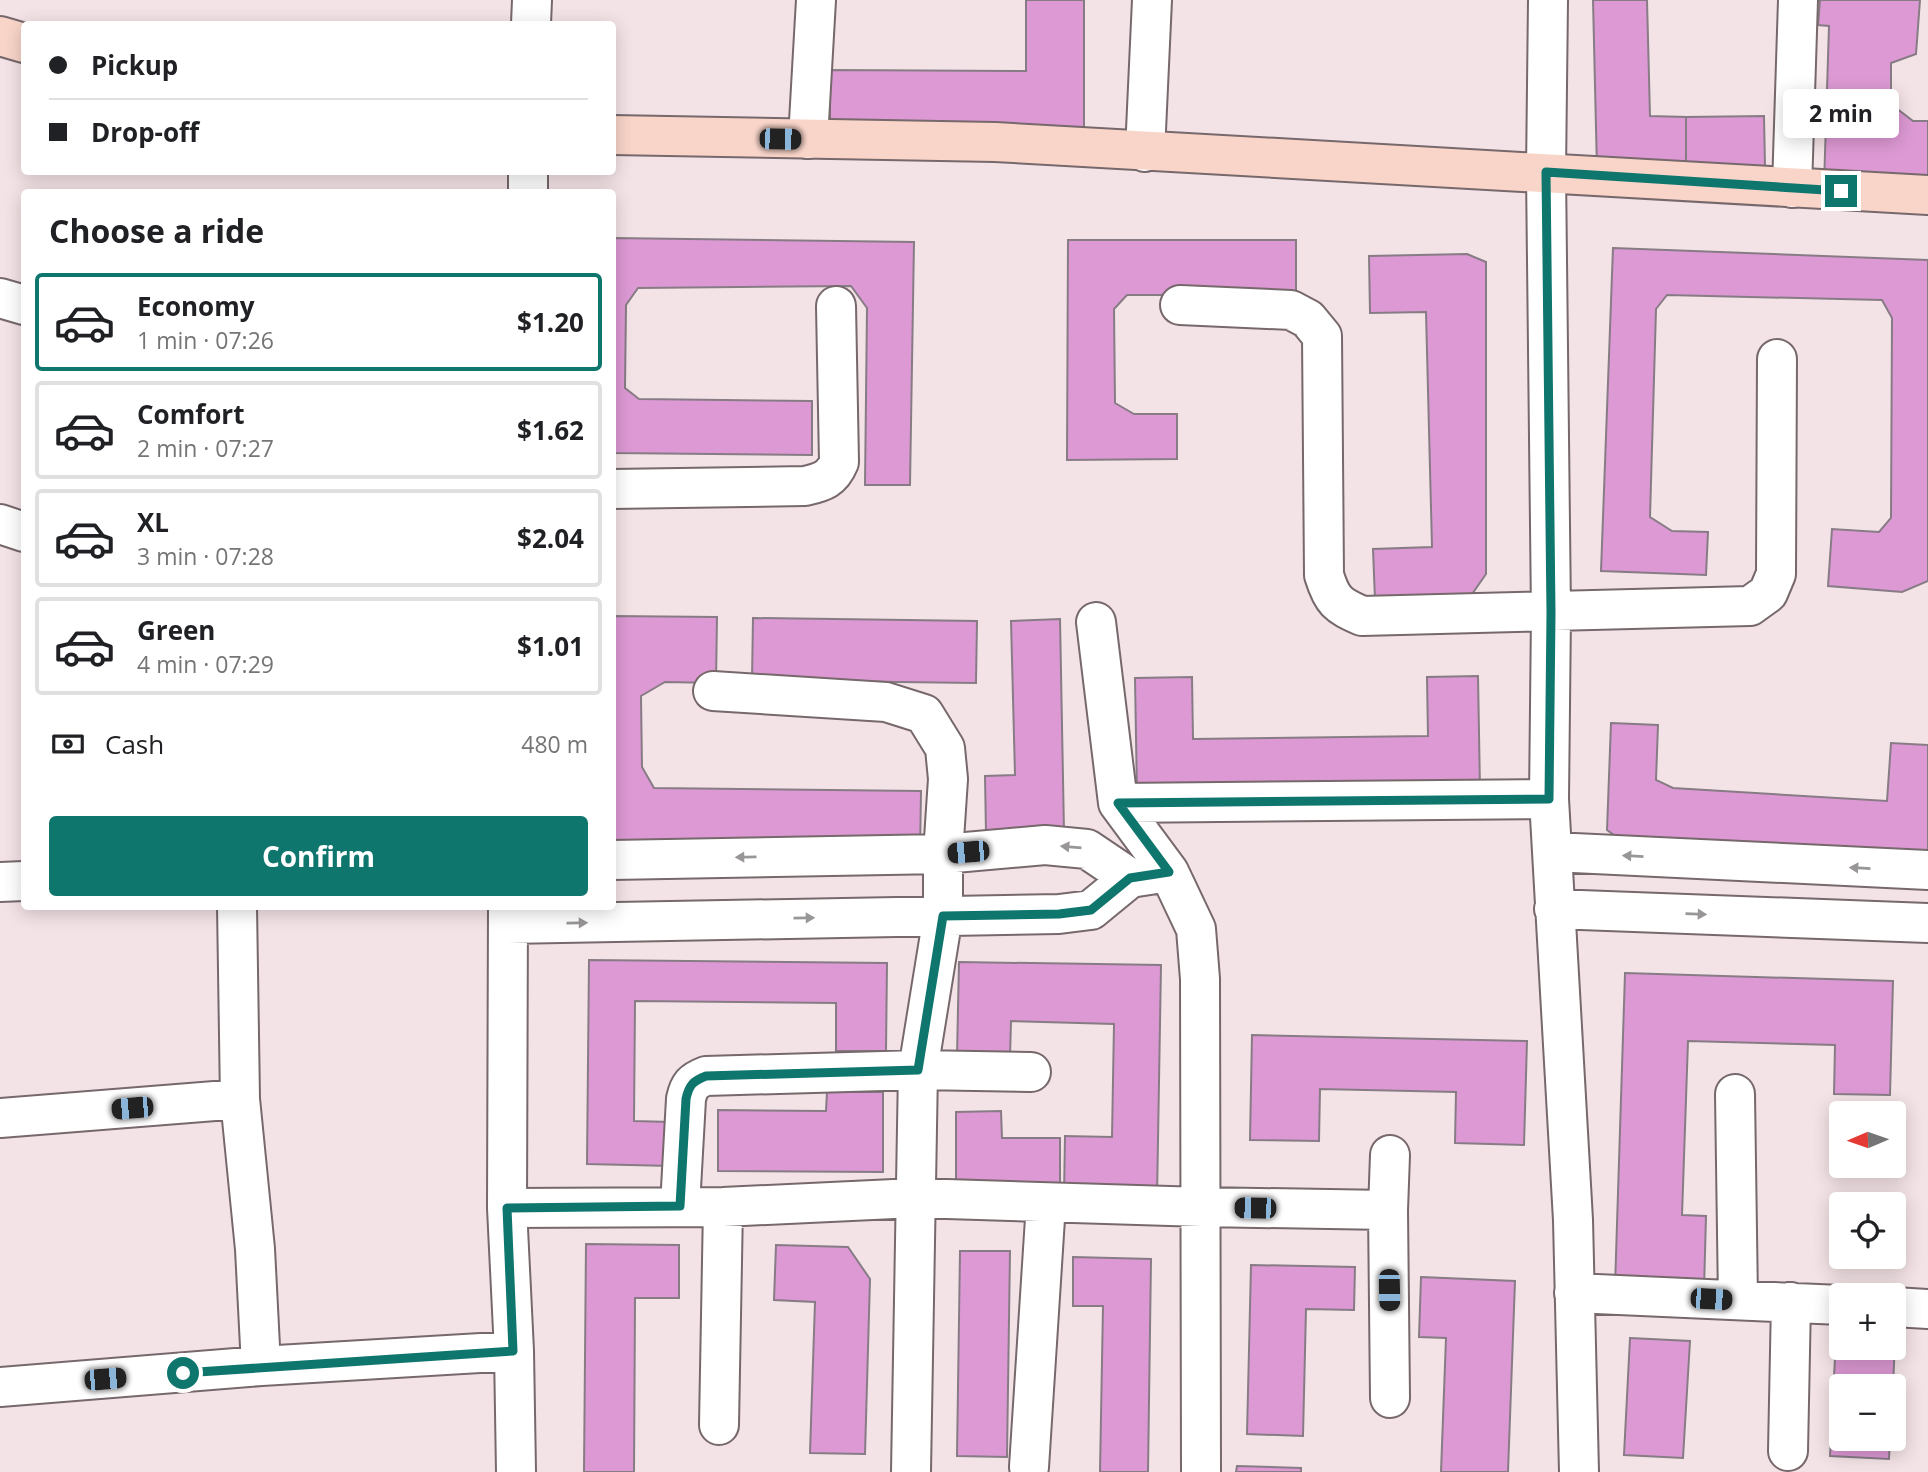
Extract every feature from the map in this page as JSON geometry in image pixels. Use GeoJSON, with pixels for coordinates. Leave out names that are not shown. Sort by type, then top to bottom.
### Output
{"type":"FeatureCollection","features":[{"type":"Feature","properties":{"kind":"street"},"geometry":{"type":"LineString","coordinates":[[531,0],[531,21]]}},
{"type":"Feature","properties":{"kind":"street"},"geometry":{"type":"LineString","coordinates":[[808,139],[816,0]]}},
{"type":"Feature","properties":{"kind":"street"},"geometry":{"type":"LineString","coordinates":[[1145,152],[1152,0]]}},
{"type":"Feature","properties":{"kind":"street"},"geometry":{"type":"LineString","coordinates":[[1548,0],[1546,172],[1551,613],[1549,799],[1573,1220],[1579,1472]]}},
{"type":"Feature","properties":{"kind":"street"},"geometry":{"type":"LineString","coordinates":[[1792,188],[1798,0]]}},
{"type":"Feature","properties":{"kind":"street"},"geometry":{"type":"LineString","coordinates":[[0,36],[21,42]]}},
{"type":"Feature","properties":{"kind":"street"},"geometry":{"type":"LineString","coordinates":[[616,135],[995,142],[1928,195]]}},
{"type":"Feature","properties":{"kind":"street"},"geometry":{"type":"LineString","coordinates":[[0,298],[21,303]]}},
{"type":"Feature","properties":{"kind":"street"},"geometry":{"type":"LineString","coordinates":[[1180,305],[1291,310],[1308,320],[1322,337],[1324,575],[1331,596],[1342,608],[1362,616],[1750,606],[1768,593],[1776,574],[1777,359]]}},
{"type":"Feature","properties":{"kind":"street"},"geometry":{"type":"LineString","coordinates":[[616,489],[805,486],[834,474],[839,462],[836,306]]}},
{"type":"Feature","properties":{"kind":"street"},"geometry":{"type":"LineString","coordinates":[[0,524],[21,531]]}},
{"type":"Feature","properties":{"kind":"street"},"geometry":{"type":"LineString","coordinates":[[1096,622],[1118,803],[1169,872],[1196,929],[1200,979],[1201,1472]]}},
{"type":"Feature","properties":{"kind":"street"},"geometry":{"type":"LineString","coordinates":[[713,691],[886,702],[924,714],[946,748],[948,779],[943,854],[943,916],[918,1070],[911,1472]]}},
{"type":"Feature","properties":{"kind":"street"},"geometry":{"type":"LineString","coordinates":[[1118,803],[1549,799]]}},
{"type":"Feature","properties":{"kind":"street"},"geometry":{"type":"LineString","coordinates":[[616,860],[943,854],[1045,845],[1087,849],[1130,878]]}},
{"type":"Feature","properties":{"kind":"street"},"geometry":{"type":"LineString","coordinates":[[1553,852],[1928,870]]}},
{"type":"Feature","properties":{"kind":"street"},"geometry":{"type":"LineString","coordinates":[[516,1472],[507,1208],[508,915],[1059,914],[1091,910],[1130,878],[1169,872]]}},
{"type":"Feature","properties":{"kind":"street"},"geometry":{"type":"LineString","coordinates":[[0,882],[21,881]]}},
{"type":"Feature","properties":{"kind":"street"},"geometry":{"type":"LineString","coordinates":[[1554,909],[1928,923]]}},
{"type":"Feature","properties":{"kind":"street"},"geometry":{"type":"LineString","coordinates":[[237,910],[240,1099],[256,1249],[261,1366]]}},
{"type":"Feature","properties":{"kind":"street"},"geometry":{"type":"LineString","coordinates":[[680,1206],[686,1099],[688,1089],[694,1081],[706,1076],[918,1070],[1031,1072]]}},
{"type":"Feature","properties":{"kind":"street"},"geometry":{"type":"LineString","coordinates":[[1735,1094],[1738,1300]]}},
{"type":"Feature","properties":{"kind":"street"},"geometry":{"type":"LineString","coordinates":[[0,1118],[240,1099]]}},
{"type":"Feature","properties":{"kind":"street"},"geometry":{"type":"LineString","coordinates":[[1390,1155],[1390,1398]]}},
{"type":"Feature","properties":{"kind":"street"},"geometry":{"type":"LineString","coordinates":[[507,1208],[723,1206],[915,1198],[1388,1210]]}},
{"type":"Feature","properties":{"kind":"street"},"geometry":{"type":"LineString","coordinates":[[1029,1466],[1046,1203]]}},
{"type":"Feature","properties":{"kind":"street"},"geometry":{"type":"LineString","coordinates":[[719,1424],[723,1206]]}},
{"type":"Feature","properties":{"kind":"street"},"geometry":{"type":"LineString","coordinates":[[1574,1293],[1829,1305]]}},
{"type":"Feature","properties":{"kind":"street"},"geometry":{"type":"LineString","coordinates":[[1788,1451],[1791,1303]]}},
{"type":"Feature","properties":{"kind":"street"},"geometry":{"type":"LineString","coordinates":[[1906,1308],[1928,1309]]}},
{"type":"Feature","properties":{"kind":"street"},"geometry":{"type":"LineString","coordinates":[[0,1387],[261,1366],[513,1351]]}},
{"type":"Feature","properties":{"kind":"building"},"geometry":{"type":"Polygon","coordinates":[[[1026,0],[1084,0],[1084,127],[830,125],[830,70],[1026,71],[1026,0]]]}},
{"type":"Feature","properties":{"kind":"building"},"geometry":{"type":"Polygon","coordinates":[[[1593,0],[1647,0],[1650,116],[1686,117],[1686,167],[1597,170],[1593,0]]]}},
{"type":"Feature","properties":{"kind":"building"},"geometry":{"type":"Polygon","coordinates":[[[1820,0],[1920,0],[1916,54],[1891,63],[1891,104],[1913,121],[1928,121],[1928,189],[1824,185],[1829,26],[1818,25],[1820,0]]]}},
{"type":"Feature","properties":{"kind":"building"},"geometry":{"type":"Polygon","coordinates":[[[1764,116],[1765,167],[1686,167],[1686,117],[1764,116]]]}},
{"type":"Feature","properties":{"kind":"building"},"geometry":{"type":"Polygon","coordinates":[[[616,238],[914,242],[910,485],[865,485],[867,308],[851,286],[638,288],[626,305],[625,388],[639,399],[812,401],[812,455],[616,453],[616,238]]]}},
{"type":"Feature","properties":{"kind":"building"},"geometry":{"type":"Polygon","coordinates":[[[1068,240],[1296,240],[1296,295],[1127,295],[1114,309],[1115,403],[1134,414],[1177,414],[1177,459],[1067,460],[1068,240]]]}},
{"type":"Feature","properties":{"kind":"building"},"geometry":{"type":"Polygon","coordinates":[[[1613,248],[1928,260],[1928,581],[1902,592],[1828,586],[1832,529],[1879,532],[1891,518],[1892,318],[1882,300],[1667,295],[1656,309],[1650,517],[1672,531],[1708,532],[1706,575],[1601,571],[1613,248]]]}},
{"type":"Feature","properties":{"kind":"building"},"geometry":{"type":"Polygon","coordinates":[[[1467,254],[1486,262],[1486,574],[1470,597],[1375,600],[1373,549],[1432,547],[1426,312],[1370,313],[1369,256],[1467,254]]]}},
{"type":"Feature","properties":{"kind":"building"},"geometry":{"type":"Polygon","coordinates":[[[616,616],[717,617],[716,683],[665,682],[641,696],[642,767],[654,788],[921,791],[920,852],[616,850],[616,616]]]}},
{"type":"Feature","properties":{"kind":"building"},"geometry":{"type":"Polygon","coordinates":[[[753,618],[977,621],[976,683],[752,680],[753,618]]]}},
{"type":"Feature","properties":{"kind":"building"},"geometry":{"type":"Polygon","coordinates":[[[1060,619],[1064,832],[986,834],[985,776],[1015,775],[1011,621],[1060,619]]]}},
{"type":"Feature","properties":{"kind":"building"},"geometry":{"type":"Polygon","coordinates":[[[1478,676],[1480,790],[1137,795],[1135,678],[1192,677],[1193,739],[1428,736],[1427,677],[1478,676]]]}},
{"type":"Feature","properties":{"kind":"building"},"geometry":{"type":"Polygon","coordinates":[[[1611,723],[1658,725],[1656,780],[1673,788],[1887,801],[1891,743],[1928,745],[1928,866],[1639,853],[1607,830],[1611,723]]]}},
{"type":"Feature","properties":{"kind":"building"},"geometry":{"type":"Polygon","coordinates":[[[589,960],[887,963],[886,1051],[836,1051],[836,1003],[635,1001],[634,1121],[671,1122],[671,1166],[587,1164],[589,960]]]}},
{"type":"Feature","properties":{"kind":"building"},"geometry":{"type":"Polygon","coordinates":[[[959,962],[1161,965],[1157,1199],[1064,1197],[1065,1136],[1112,1137],[1114,1024],[1011,1021],[1010,1057],[957,1056],[959,962]]]}},
{"type":"Feature","properties":{"kind":"building"},"geometry":{"type":"Polygon","coordinates":[[[1625,973],[1893,981],[1890,1095],[1834,1094],[1835,1045],[1688,1041],[1682,1215],[1706,1216],[1704,1290],[1615,1287],[1625,973]]]}},
{"type":"Feature","properties":{"kind":"building"},"geometry":{"type":"Polygon","coordinates":[[[1252,1035],[1527,1041],[1524,1145],[1455,1143],[1456,1092],[1320,1089],[1319,1141],[1250,1140],[1252,1035]]]}},
{"type":"Feature","properties":{"kind":"building"},"geometry":{"type":"Polygon","coordinates":[[[827,1092],[883,1092],[883,1172],[718,1171],[718,1110],[826,1111],[827,1092]]]}},
{"type":"Feature","properties":{"kind":"building"},"geometry":{"type":"Polygon","coordinates":[[[1001,1111],[1002,1138],[1060,1138],[1060,1194],[956,1195],[956,1112],[1001,1111]]]}},
{"type":"Feature","properties":{"kind":"building"},"geometry":{"type":"Polygon","coordinates":[[[586,1244],[679,1245],[679,1298],[635,1298],[634,1472],[584,1472],[586,1244]]]}},
{"type":"Feature","properties":{"kind":"building"},"geometry":{"type":"Polygon","coordinates":[[[776,1245],[848,1247],[870,1279],[865,1454],[810,1453],[815,1302],[774,1300],[776,1245]]]}},
{"type":"Feature","properties":{"kind":"building"},"geometry":{"type":"Polygon","coordinates":[[[960,1251],[1010,1251],[1007,1457],[957,1456],[960,1251]]]}},
{"type":"Feature","properties":{"kind":"building"},"geometry":{"type":"Polygon","coordinates":[[[1073,1257],[1151,1259],[1148,1472],[1100,1472],[1103,1306],[1073,1306],[1073,1257]]]}},
{"type":"Feature","properties":{"kind":"building"},"geometry":{"type":"Polygon","coordinates":[[[1251,1265],[1355,1267],[1354,1310],[1306,1309],[1303,1436],[1247,1434],[1251,1265]]]}},
{"type":"Feature","properties":{"kind":"building"},"geometry":{"type":"Polygon","coordinates":[[[1421,1277],[1515,1281],[1508,1472],[1441,1472],[1446,1338],[1419,1337],[1421,1277]]]}},
{"type":"Feature","properties":{"kind":"building"},"geometry":{"type":"Polygon","coordinates":[[[1630,1338],[1690,1341],[1683,1458],[1624,1455],[1630,1338]]]}},
{"type":"Feature","properties":{"kind":"building"},"geometry":{"type":"Polygon","coordinates":[[[1835,1360],[1894,1360],[1894,1374],[1834,1374],[1835,1360]]]}},
{"type":"Feature","properties":{"kind":"building"},"geometry":{"type":"Polygon","coordinates":[[[1830,1451],[1889,1451],[1889,1459],[1830,1456],[1830,1451]]]}},
{"type":"Feature","properties":{"kind":"building"},"geometry":{"type":"Polygon","coordinates":[[[1237,1466],[1301,1468],[1301,1472],[1236,1472],[1237,1466]]]}},
{"type":"Feature","properties":{"kind":"route"},"geometry":{"type":"LineString","coordinates":[[183,1373],[513,1351],[507,1208],[680,1206],[686,1099],[688,1089],[694,1081],[706,1076],[918,1070],[943,916],[1059,914],[1091,910],[1130,878],[1169,872],[1118,803],[1549,799],[1551,613],[1546,172],[1841,191]]}}]}
